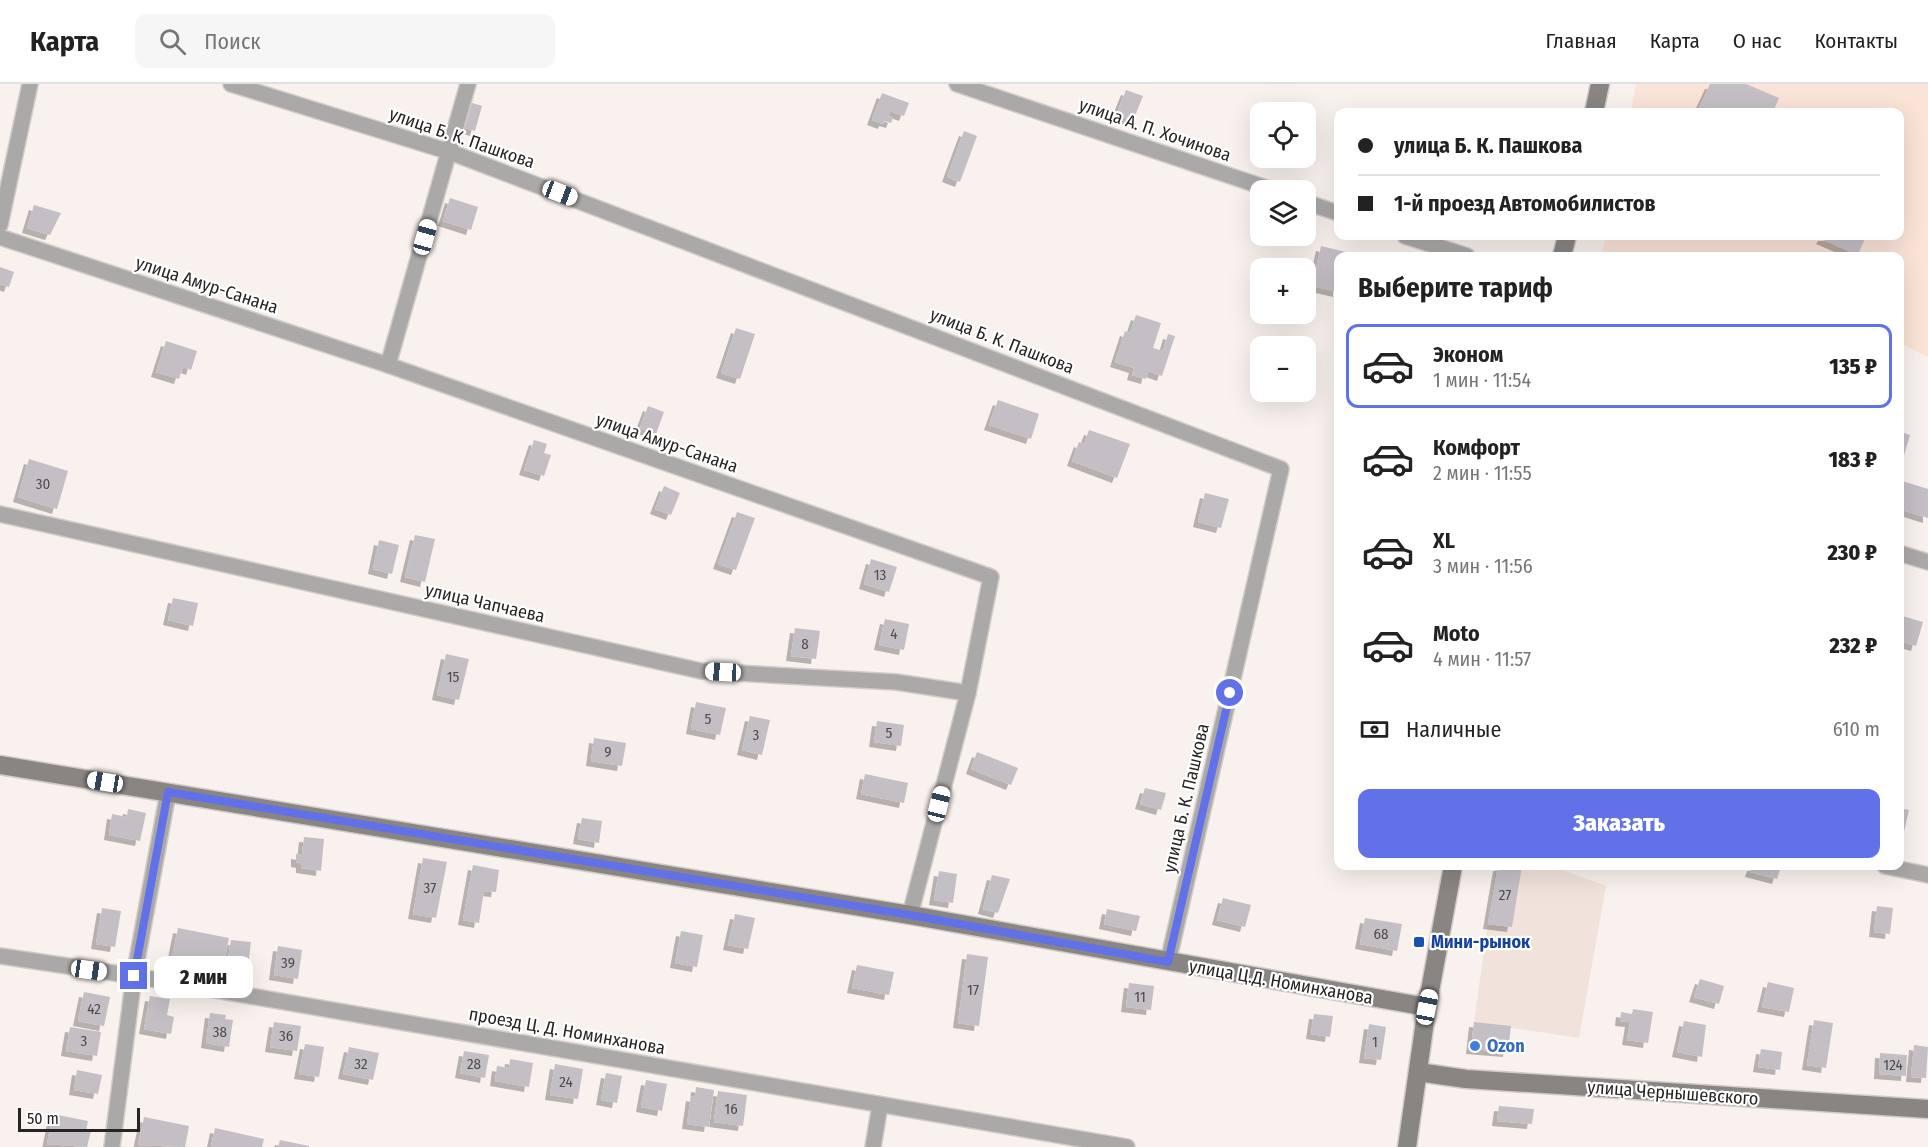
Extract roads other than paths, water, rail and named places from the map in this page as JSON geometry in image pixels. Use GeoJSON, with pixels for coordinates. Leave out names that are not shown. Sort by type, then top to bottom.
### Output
{"type":"FeatureCollection","features":[{"type":"Feature","properties":{"kind":"street"},"geometry":{"type":"LineString","coordinates":[[0,225],[30,84]]}},
{"type":"Feature","properties":{"kind":"street","name":"улица Б. К. Пашкова"},"geometry":{"type":"LineString","coordinates":[[231,84],[450,152],[1281,469],[1168,962]]}},
{"type":"Feature","properties":{"kind":"street"},"geometry":{"type":"LineString","coordinates":[[388,365],[468,84]]}},
{"type":"Feature","properties":{"kind":"street","name":"улица А. П. Хочинова"},"geometry":{"type":"LineString","coordinates":[[957,84],[1250,183]]}},
{"type":"Feature","properties":{"kind":"street"},"geometry":{"type":"LineString","coordinates":[[1595,108],[1600,84]]}},
{"type":"Feature","properties":{"kind":"street"},"geometry":{"type":"LineString","coordinates":[[1316,206],[1334,212]]}},
{"type":"Feature","properties":{"kind":"street","name":"улица Амур-Санана"},"geometry":{"type":"LineString","coordinates":[[0,237],[388,365],[991,577],[968,693],[910,915]]}},
{"type":"Feature","properties":{"kind":"street"},"geometry":{"type":"LineString","coordinates":[[1417,240],[1455,252]]}},
{"type":"Feature","properties":{"kind":"street","name":"улица Чапчаева"},"geometry":{"type":"LineString","coordinates":[[0,514],[701,671],[896,682],[968,693]]}},
{"type":"Feature","properties":{"kind":"street"},"geometry":{"type":"LineString","coordinates":[[1904,555],[1928,562]]}},
{"type":"Feature","properties":{"kind":"street","name":"улица Ц.Д. Номинханова"},"geometry":{"type":"LineString","coordinates":[[0,765],[910,915],[1427,1007]]}},
{"type":"Feature","properties":{"kind":"street"},"geometry":{"type":"LineString","coordinates":[[112,1147],[134,976],[168,792]]}},
{"type":"Feature","properties":{"kind":"street"},"geometry":{"type":"LineString","coordinates":[[1407,1147],[1427,1007],[1452,870]]}},
{"type":"Feature","properties":{"kind":"street"},"geometry":{"type":"LineString","coordinates":[[1904,870],[1928,875]]}},
{"type":"Feature","properties":{"kind":"street","name":"проезд Ц. Д. Номинханова"},"geometry":{"type":"LineString","coordinates":[[0,956],[134,976],[1127,1147]]}},
{"type":"Feature","properties":{"kind":"street","name":"улица Чернышевского"},"geometry":{"type":"LineString","coordinates":[[1418,1072],[1466,1079],[1928,1109]]}},
{"type":"Feature","properties":{"kind":"street"},"geometry":{"type":"LineString","coordinates":[[873,1147],[880,1105]]}},
{"type":"Feature","properties":{"kind":"place","name":"Мини-рынок"},"geometry":{"type":"Point","coordinates":[1419,942]}},
{"type":"Feature","properties":{"kind":"place","name":"Ozon"},"geometry":{"type":"Point","coordinates":[1475,1046]}}]}
